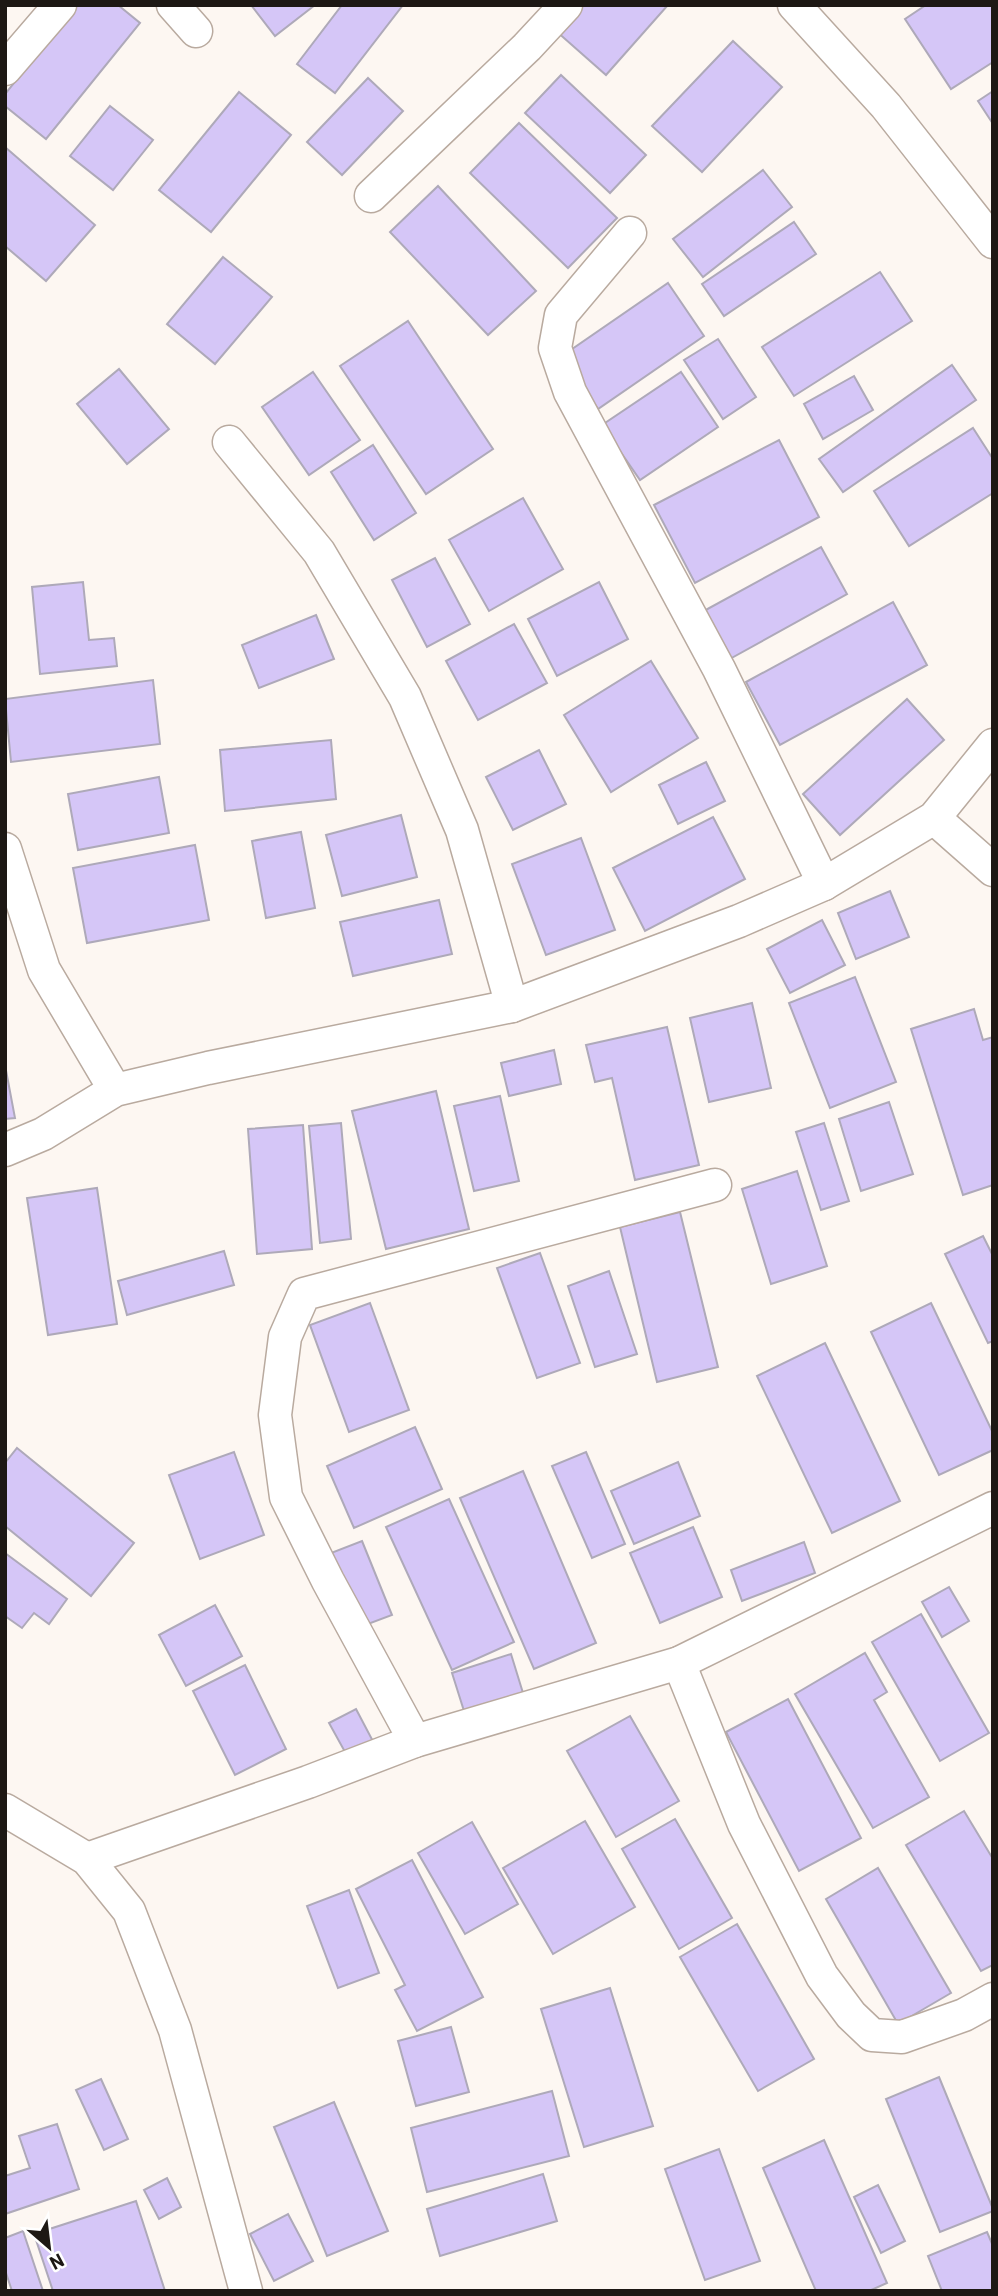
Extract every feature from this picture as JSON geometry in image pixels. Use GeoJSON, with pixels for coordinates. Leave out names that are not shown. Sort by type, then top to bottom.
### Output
{"type":"FeatureCollection","features":[{"type":"Feature","properties":{"kind":"street"},"geometry":{"type":"LineString","coordinates":[[9,60],[60,5]]}},
{"type":"Feature","properties":{"kind":"street"},"geometry":{"type":"LineString","coordinates":[[173,5],[196,31]]}},
{"type":"Feature","properties":{"kind":"street"},"geometry":{"type":"LineString","coordinates":[[371,196],[527,47],[565,5]]}},
{"type":"Feature","properties":{"kind":"street"},"geometry":{"type":"LineString","coordinates":[[794,5],[886,106],[993,242]]}},
{"type":"Feature","properties":{"kind":"street"},"geometry":{"type":"LineString","coordinates":[[630,233],[561,315],[555,348],[570,392],[719,669],[824,884]]}},
{"type":"Feature","properties":{"kind":"street"},"geometry":{"type":"LineString","coordinates":[[229,442],[319,552],[405,697],[462,830],[512,1006]]}},
{"type":"Feature","properties":{"kind":"street"},"geometry":{"type":"LineString","coordinates":[[5,1150],[43,1134],[115,1090],[208,1068],[512,1006],[739,921],[824,884],[933,818],[993,745]]}},
{"type":"Feature","properties":{"kind":"street"},"geometry":{"type":"LineString","coordinates":[[933,818],[993,870]]}},
{"type":"Feature","properties":{"kind":"street"},"geometry":{"type":"LineString","coordinates":[[5,849],[44,970],[115,1090]]}},
{"type":"Feature","properties":{"kind":"street"},"geometry":{"type":"LineString","coordinates":[[415,1741],[328,1581],[286,1497],[275,1415],[285,1337],[304,1293],[715,1185]]}},
{"type":"Feature","properties":{"kind":"street"},"geometry":{"type":"LineString","coordinates":[[87,1859],[308,1782],[415,1741],[679,1663],[993,1508]]}},
{"type":"Feature","properties":{"kind":"street"},"geometry":{"type":"LineString","coordinates":[[679,1663],[744,1824],[822,1976],[851,2015],[872,2035],[902,2037],[964,2015],[993,1999]]}},
{"type":"Feature","properties":{"kind":"street"},"geometry":{"type":"LineString","coordinates":[[5,1810],[87,1859],[129,1911],[175,2030],[246,2291]]}},
{"type":"Feature","properties":{"kind":"building"},"geometry":{"type":"Polygon","coordinates":[[[77,5],[118,5],[140,23],[46,139],[5,106],[5,94],[77,5]]]}},
{"type":"Feature","properties":{"kind":"building"},"geometry":{"type":"Polygon","coordinates":[[[251,5],[315,5],[275,36],[251,5]]]}},
{"type":"Feature","properties":{"kind":"building"},"geometry":{"type":"Polygon","coordinates":[[[342,5],[403,5],[335,93],[297,64],[342,5]]]}},
{"type":"Feature","properties":{"kind":"building"},"geometry":{"type":"Polygon","coordinates":[[[579,5],[668,5],[606,75],[556,31],[579,5]]]}},
{"type":"Feature","properties":{"kind":"building"},"geometry":{"type":"Polygon","coordinates":[[[926,5],[993,5],[993,62],[951,89],[905,19],[926,5]]]}},
{"type":"Feature","properties":{"kind":"building"},"geometry":{"type":"Polygon","coordinates":[[[733,41],[782,87],[702,172],[652,126],[733,41]]]}},
{"type":"Feature","properties":{"kind":"building"},"geometry":{"type":"Polygon","coordinates":[[[561,75],[646,155],[610,193],[525,113],[561,75]]]}},
{"type":"Feature","properties":{"kind":"building"},"geometry":{"type":"Polygon","coordinates":[[[368,78],[403,111],[342,175],[307,142],[368,78]]]}},
{"type":"Feature","properties":{"kind":"building"},"geometry":{"type":"Polygon","coordinates":[[[993,91],[993,124],[978,101],[993,91]]]}},
{"type":"Feature","properties":{"kind":"building"},"geometry":{"type":"Polygon","coordinates":[[[239,92],[291,135],[211,232],[159,190],[239,92]]]}},
{"type":"Feature","properties":{"kind":"building"},"geometry":{"type":"Polygon","coordinates":[[[110,106],[153,140],[113,190],[70,156],[110,106]]]}},
{"type":"Feature","properties":{"kind":"building"},"geometry":{"type":"Polygon","coordinates":[[[519,123],[617,218],[568,268],[470,173],[519,123]]]}},
{"type":"Feature","properties":{"kind":"building"},"geometry":{"type":"Polygon","coordinates":[[[5,147],[95,225],[46,281],[5,246],[5,147]]]}},
{"type":"Feature","properties":{"kind":"building"},"geometry":{"type":"Polygon","coordinates":[[[763,170],[792,207],[703,277],[673,239],[763,170]]]}},
{"type":"Feature","properties":{"kind":"building"},"geometry":{"type":"Polygon","coordinates":[[[438,186],[536,291],[488,335],[390,232],[438,186]]]}},
{"type":"Feature","properties":{"kind":"building"},"geometry":{"type":"Polygon","coordinates":[[[794,222],[816,254],[724,316],[702,284],[794,222]]]}},
{"type":"Feature","properties":{"kind":"building"},"geometry":{"type":"Polygon","coordinates":[[[223,257],[272,297],[215,364],[167,324],[223,257]]]}},
{"type":"Feature","properties":{"kind":"building"},"geometry":{"type":"Polygon","coordinates":[[[880,272],[912,321],[794,396],[762,347],[880,272]]]}},
{"type":"Feature","properties":{"kind":"building"},"geometry":{"type":"Polygon","coordinates":[[[668,283],[704,336],[598,409],[562,356],[668,283]]]}},
{"type":"Feature","properties":{"kind":"building"},"geometry":{"type":"Polygon","coordinates":[[[408,321],[493,449],[426,494],[340,366],[408,321]]]}},
{"type":"Feature","properties":{"kind":"building"},"geometry":{"type":"Polygon","coordinates":[[[718,339],[756,397],[723,419],[684,360],[718,339]]]}},
{"type":"Feature","properties":{"kind":"building"},"geometry":{"type":"Polygon","coordinates":[[[952,365],[976,400],[843,492],[819,459],[952,365]]]}},
{"type":"Feature","properties":{"kind":"building"},"geometry":{"type":"Polygon","coordinates":[[[119,369],[169,429],[127,464],[77,404],[119,369]]]}},
{"type":"Feature","properties":{"kind":"building"},"geometry":{"type":"Polygon","coordinates":[[[313,372],[360,440],[309,475],[262,407],[313,372]]]}},
{"type":"Feature","properties":{"kind":"building"},"geometry":{"type":"Polygon","coordinates":[[[681,372],[718,427],[640,480],[602,425],[681,372]]]}},
{"type":"Feature","properties":{"kind":"building"},"geometry":{"type":"Polygon","coordinates":[[[854,376],[873,410],[823,439],[804,404],[854,376]]]}},
{"type":"Feature","properties":{"kind":"building"},"geometry":{"type":"Polygon","coordinates":[[[973,428],[993,459],[993,493],[909,546],[874,491],[973,428]]]}},
{"type":"Feature","properties":{"kind":"building"},"geometry":{"type":"Polygon","coordinates":[[[779,440],[819,517],[695,583],[654,505],[779,440]]]}},
{"type":"Feature","properties":{"kind":"building"},"geometry":{"type":"Polygon","coordinates":[[[373,445],[416,513],[374,540],[331,472],[373,445]]]}},
{"type":"Feature","properties":{"kind":"building"},"geometry":{"type":"Polygon","coordinates":[[[523,498],[563,569],[489,611],[449,540],[523,498]]]}},
{"type":"Feature","properties":{"kind":"building"},"geometry":{"type":"Polygon","coordinates":[[[821,547],[847,594],[728,660],[702,612],[821,547]]]}},
{"type":"Feature","properties":{"kind":"building"},"geometry":{"type":"Polygon","coordinates":[[[435,558],[470,624],[427,647],[392,580],[435,558]]]}},
{"type":"Feature","properties":{"kind":"building"},"geometry":{"type":"Polygon","coordinates":[[[83,582],[89,640],[114,638],[117,666],[40,674],[32,587],[83,582]]]}},
{"type":"Feature","properties":{"kind":"building"},"geometry":{"type":"Polygon","coordinates":[[[599,582],[628,639],[557,676],[528,619],[599,582]]]}},
{"type":"Feature","properties":{"kind":"building"},"geometry":{"type":"Polygon","coordinates":[[[893,602],[927,665],[780,745],[746,682],[893,602]]]}},
{"type":"Feature","properties":{"kind":"building"},"geometry":{"type":"Polygon","coordinates":[[[316,615],[334,659],[259,688],[242,645],[316,615]]]}},
{"type":"Feature","properties":{"kind":"building"},"geometry":{"type":"Polygon","coordinates":[[[514,624],[547,683],[478,720],[446,661],[514,624]]]}},
{"type":"Feature","properties":{"kind":"building"},"geometry":{"type":"Polygon","coordinates":[[[651,661],[698,738],[611,792],[564,715],[651,661]]]}},
{"type":"Feature","properties":{"kind":"building"},"geometry":{"type":"Polygon","coordinates":[[[153,680],[160,744],[11,762],[5,699],[153,680]]]}},
{"type":"Feature","properties":{"kind":"building"},"geometry":{"type":"Polygon","coordinates":[[[907,699],[944,740],[840,835],[803,794],[907,699]]]}},
{"type":"Feature","properties":{"kind":"building"},"geometry":{"type":"Polygon","coordinates":[[[331,740],[336,799],[225,811],[220,750],[331,740]]]}},
{"type":"Feature","properties":{"kind":"building"},"geometry":{"type":"Polygon","coordinates":[[[539,750],[566,804],[513,830],[486,777],[539,750]]]}},
{"type":"Feature","properties":{"kind":"building"},"geometry":{"type":"Polygon","coordinates":[[[706,762],[725,801],[678,824],[659,785],[706,762]]]}},
{"type":"Feature","properties":{"kind":"building"},"geometry":{"type":"Polygon","coordinates":[[[159,777],[169,833],[78,850],[68,794],[159,777]]]}},
{"type":"Feature","properties":{"kind":"building"},"geometry":{"type":"Polygon","coordinates":[[[401,815],[417,877],[342,896],[326,835],[401,815]]]}},
{"type":"Feature","properties":{"kind":"building"},"geometry":{"type":"Polygon","coordinates":[[[713,817],[745,879],[645,931],[613,868],[713,817]]]}},
{"type":"Feature","properties":{"kind":"building"},"geometry":{"type":"Polygon","coordinates":[[[301,832],[315,908],[266,918],[252,841],[301,832]]]}},
{"type":"Feature","properties":{"kind":"building"},"geometry":{"type":"Polygon","coordinates":[[[581,838],[615,930],[546,955],[512,864],[581,838]]]}},
{"type":"Feature","properties":{"kind":"building"},"geometry":{"type":"Polygon","coordinates":[[[195,845],[209,920],[87,943],[73,868],[195,845]]]}},
{"type":"Feature","properties":{"kind":"building"},"geometry":{"type":"Polygon","coordinates":[[[890,891],[909,937],[856,959],[838,913],[890,891]]]}},
{"type":"Feature","properties":{"kind":"building"},"geometry":{"type":"Polygon","coordinates":[[[439,900],[452,954],[353,976],[340,922],[439,900]]]}},
{"type":"Feature","properties":{"kind":"building"},"geometry":{"type":"Polygon","coordinates":[[[822,920],[845,965],[790,993],[767,949],[822,920]]]}},
{"type":"Feature","properties":{"kind":"building"},"geometry":{"type":"Polygon","coordinates":[[[855,977],[896,1082],[830,1108],[789,1003],[855,977]]]}},
{"type":"Feature","properties":{"kind":"building"},"geometry":{"type":"Polygon","coordinates":[[[752,1003],[771,1088],[709,1102],[690,1018],[752,1003]]]}},
{"type":"Feature","properties":{"kind":"building"},"geometry":{"type":"Polygon","coordinates":[[[974,1009],[983,1040],[993,1037],[993,1185],[963,1195],[911,1029],[974,1009]]]}},
{"type":"Feature","properties":{"kind":"building"},"geometry":{"type":"Polygon","coordinates":[[[667,1027],[699,1165],[635,1180],[612,1078],[595,1082],[586,1045],[667,1027]]]}},
{"type":"Feature","properties":{"kind":"building"},"geometry":{"type":"Polygon","coordinates":[[[554,1050],[561,1084],[509,1096],[501,1063],[554,1050]]]}},
{"type":"Feature","properties":{"kind":"building"},"geometry":{"type":"Polygon","coordinates":[[[5,1065],[15,1118],[5,1119],[5,1065]]]}},
{"type":"Feature","properties":{"kind":"building"},"geometry":{"type":"Polygon","coordinates":[[[436,1091],[469,1229],[386,1249],[352,1111],[436,1091]]]}},
{"type":"Feature","properties":{"kind":"building"},"geometry":{"type":"Polygon","coordinates":[[[500,1096],[519,1181],[474,1191],[454,1106],[500,1096]]]}},
{"type":"Feature","properties":{"kind":"building"},"geometry":{"type":"Polygon","coordinates":[[[889,1102],[913,1174],[861,1191],[839,1119],[889,1102]]]}},
{"type":"Feature","properties":{"kind":"building"},"geometry":{"type":"Polygon","coordinates":[[[341,1123],[351,1239],[320,1243],[309,1126],[341,1123]]]}},
{"type":"Feature","properties":{"kind":"building"},"geometry":{"type":"Polygon","coordinates":[[[824,1123],[849,1201],[821,1210],[796,1132],[824,1123]]]}},
{"type":"Feature","properties":{"kind":"building"},"geometry":{"type":"Polygon","coordinates":[[[303,1125],[312,1249],[257,1254],[248,1129],[303,1125]]]}},
{"type":"Feature","properties":{"kind":"building"},"geometry":{"type":"Polygon","coordinates":[[[797,1171],[827,1266],[771,1284],[742,1189],[797,1171]]]}},
{"type":"Feature","properties":{"kind":"building"},"geometry":{"type":"Polygon","coordinates":[[[97,1188],[117,1324],[48,1335],[27,1198],[97,1188]]]}},
{"type":"Feature","properties":{"kind":"building"},"geometry":{"type":"Polygon","coordinates":[[[680,1212],[718,1367],[657,1382],[620,1227],[680,1212]]]}},
{"type":"Feature","properties":{"kind":"building"},"geometry":{"type":"Polygon","coordinates":[[[983,1236],[993,1256],[993,1341],[988,1343],[945,1254],[983,1236]]]}},
{"type":"Feature","properties":{"kind":"building"},"geometry":{"type":"Polygon","coordinates":[[[224,1251],[234,1285],[127,1315],[118,1281],[224,1251]]]}},
{"type":"Feature","properties":{"kind":"building"},"geometry":{"type":"Polygon","coordinates":[[[540,1253],[580,1363],[537,1378],[497,1268],[540,1253]]]}},
{"type":"Feature","properties":{"kind":"building"},"geometry":{"type":"Polygon","coordinates":[[[609,1271],[637,1354],[595,1367],[568,1286],[609,1271]]]}},
{"type":"Feature","properties":{"kind":"building"},"geometry":{"type":"Polygon","coordinates":[[[370,1303],[409,1410],[349,1432],[310,1325],[370,1303]]]}},
{"type":"Feature","properties":{"kind":"building"},"geometry":{"type":"Polygon","coordinates":[[[931,1303],[993,1433],[993,1450],[939,1475],[871,1332],[931,1303]]]}},
{"type":"Feature","properties":{"kind":"building"},"geometry":{"type":"Polygon","coordinates":[[[825,1343],[900,1501],[832,1533],[757,1376],[825,1343]]]}},
{"type":"Feature","properties":{"kind":"building"},"geometry":{"type":"Polygon","coordinates":[[[415,1427],[442,1489],[354,1528],[327,1466],[415,1427]]]}},
{"type":"Feature","properties":{"kind":"building"},"geometry":{"type":"Polygon","coordinates":[[[17,1448],[134,1543],[91,1596],[5,1526],[5,1463],[17,1448]]]}},
{"type":"Feature","properties":{"kind":"building"},"geometry":{"type":"Polygon","coordinates":[[[234,1452],[264,1535],[200,1559],[169,1475],[234,1452]]]}},
{"type":"Feature","properties":{"kind":"building"},"geometry":{"type":"Polygon","coordinates":[[[586,1452],[625,1544],[592,1558],[552,1466],[586,1452]]]}},
{"type":"Feature","properties":{"kind":"building"},"geometry":{"type":"Polygon","coordinates":[[[678,1462],[700,1516],[634,1544],[611,1491],[678,1462]]]}},
{"type":"Feature","properties":{"kind":"building"},"geometry":{"type":"Polygon","coordinates":[[[523,1471],[596,1643],[534,1669],[460,1498],[523,1471]]]}},
{"type":"Feature","properties":{"kind":"building"},"geometry":{"type":"Polygon","coordinates":[[[449,1499],[514,1642],[452,1670],[386,1527],[449,1499]]]}},
{"type":"Feature","properties":{"kind":"building"},"geometry":{"type":"Polygon","coordinates":[[[693,1527],[722,1597],[660,1623],[630,1553],[693,1527]]]}},
{"type":"Feature","properties":{"kind":"building"},"geometry":{"type":"Polygon","coordinates":[[[362,1541],[392,1615],[360,1627],[331,1553],[362,1541]]]}},
{"type":"Feature","properties":{"kind":"building"},"geometry":{"type":"Polygon","coordinates":[[[804,1542],[815,1573],[742,1601],[731,1570],[804,1542]]]}},
{"type":"Feature","properties":{"kind":"building"},"geometry":{"type":"Polygon","coordinates":[[[5,1553],[67,1599],[49,1624],[34,1613],[22,1628],[5,1616],[5,1553]]]}},
{"type":"Feature","properties":{"kind":"building"},"geometry":{"type":"Polygon","coordinates":[[[949,1587],[969,1621],[942,1637],[922,1602],[949,1587]]]}},
{"type":"Feature","properties":{"kind":"building"},"geometry":{"type":"Polygon","coordinates":[[[215,1605],[242,1656],[186,1686],[159,1635],[215,1605]]]}},
{"type":"Feature","properties":{"kind":"building"},"geometry":{"type":"Polygon","coordinates":[[[921,1614],[989,1733],[940,1761],[872,1642],[921,1614]]]}},
{"type":"Feature","properties":{"kind":"building"},"geometry":{"type":"Polygon","coordinates":[[[865,1653],[887,1692],[874,1700],[929,1797],[873,1828],[795,1694],[865,1653]]]}},
{"type":"Feature","properties":{"kind":"building"},"geometry":{"type":"Polygon","coordinates":[[[511,1654],[523,1693],[464,1711],[452,1673],[511,1654]]]}},
{"type":"Feature","properties":{"kind":"building"},"geometry":{"type":"Polygon","coordinates":[[[245,1665],[286,1749],[235,1775],[193,1691],[245,1665]]]}},
{"type":"Feature","properties":{"kind":"building"},"geometry":{"type":"Polygon","coordinates":[[[788,1699],[861,1838],[799,1871],[726,1732],[788,1699]]]}},
{"type":"Feature","properties":{"kind":"building"},"geometry":{"type":"Polygon","coordinates":[[[356,1709],[376,1747],[350,1761],[329,1723],[356,1709]]]}},
{"type":"Feature","properties":{"kind":"building"},"geometry":{"type":"Polygon","coordinates":[[[630,1716],[679,1801],[616,1837],[567,1751],[630,1716]]]}},
{"type":"Feature","properties":{"kind":"building"},"geometry":{"type":"Polygon","coordinates":[[[964,1811],[993,1859],[993,1965],[981,1971],[906,1845],[964,1811]]]}},
{"type":"Feature","properties":{"kind":"building"},"geometry":{"type":"Polygon","coordinates":[[[675,1819],[732,1918],[679,1949],[622,1849],[675,1819]]]}},
{"type":"Feature","properties":{"kind":"building"},"geometry":{"type":"Polygon","coordinates":[[[585,1821],[635,1907],[553,1954],[503,1868],[585,1821]]]}},
{"type":"Feature","properties":{"kind":"building"},"geometry":{"type":"Polygon","coordinates":[[[472,1822],[518,1904],[465,1934],[418,1853],[472,1822]]]}},
{"type":"Feature","properties":{"kind":"building"},"geometry":{"type":"Polygon","coordinates":[[[412,1860],[483,1997],[417,2031],[395,1990],[405,1985],[356,1889],[412,1860]]]}},
{"type":"Feature","properties":{"kind":"building"},"geometry":{"type":"Polygon","coordinates":[[[878,1868],[951,1993],[898,2024],[826,1899],[878,1868]]]}},
{"type":"Feature","properties":{"kind":"building"},"geometry":{"type":"Polygon","coordinates":[[[349,1890],[379,1973],[338,1988],[307,1906],[349,1890]]]}},
{"type":"Feature","properties":{"kind":"building"},"geometry":{"type":"Polygon","coordinates":[[[737,1924],[814,2059],[758,2091],[680,1957],[737,1924]]]}},
{"type":"Feature","properties":{"kind":"building"},"geometry":{"type":"Polygon","coordinates":[[[610,1988],[653,2126],[584,2147],[541,2009],[610,1988]]]}},
{"type":"Feature","properties":{"kind":"building"},"geometry":{"type":"Polygon","coordinates":[[[451,2027],[469,2092],[416,2106],[398,2041],[451,2027]]]}},
{"type":"Feature","properties":{"kind":"building"},"geometry":{"type":"Polygon","coordinates":[[[939,2077],[993,2209],[940,2232],[886,2099],[939,2077]]]}},
{"type":"Feature","properties":{"kind":"building"},"geometry":{"type":"Polygon","coordinates":[[[101,2079],[128,2139],[104,2150],[76,2090],[101,2079]]]}},
{"type":"Feature","properties":{"kind":"building"},"geometry":{"type":"Polygon","coordinates":[[[552,2091],[569,2156],[427,2192],[411,2128],[552,2091]]]}},
{"type":"Feature","properties":{"kind":"building"},"geometry":{"type":"Polygon","coordinates":[[[334,2102],[388,2231],[327,2256],[274,2127],[334,2102]]]}},
{"type":"Feature","properties":{"kind":"building"},"geometry":{"type":"Polygon","coordinates":[[[57,2124],[79,2189],[5,2214],[5,2176],[30,2168],[19,2136],[57,2124]]]}},
{"type":"Feature","properties":{"kind":"building"},"geometry":{"type":"Polygon","coordinates":[[[824,2140],[887,2283],[869,2291],[816,2291],[763,2168],[824,2140]]]}},
{"type":"Feature","properties":{"kind":"building"},"geometry":{"type":"Polygon","coordinates":[[[719,2149],[760,2261],[705,2280],[665,2169],[719,2149]]]}},
{"type":"Feature","properties":{"kind":"building"},"geometry":{"type":"Polygon","coordinates":[[[543,2174],[557,2221],[440,2256],[427,2209],[543,2174]]]}},
{"type":"Feature","properties":{"kind":"building"},"geometry":{"type":"Polygon","coordinates":[[[167,2178],[181,2207],[159,2219],[144,2190],[167,2178]]]}},
{"type":"Feature","properties":{"kind":"building"},"geometry":{"type":"Polygon","coordinates":[[[878,2185],[905,2241],[881,2253],[854,2197],[878,2185]]]}},
{"type":"Feature","properties":{"kind":"building"},"geometry":{"type":"Polygon","coordinates":[[[136,2201],[165,2291],[53,2291],[34,2234],[136,2201]]]}},
{"type":"Feature","properties":{"kind":"building"},"geometry":{"type":"Polygon","coordinates":[[[288,2214],[313,2261],[274,2281],[250,2234],[288,2214]]]}},
{"type":"Feature","properties":{"kind":"building"},"geometry":{"type":"Polygon","coordinates":[[[23,2231],[43,2291],[12,2291],[5,2270],[5,2238],[23,2231]]]}},
{"type":"Feature","properties":{"kind":"building"},"geometry":{"type":"Polygon","coordinates":[[[987,2232],[993,2246],[993,2291],[942,2291],[928,2256],[987,2232]]]}}]}
